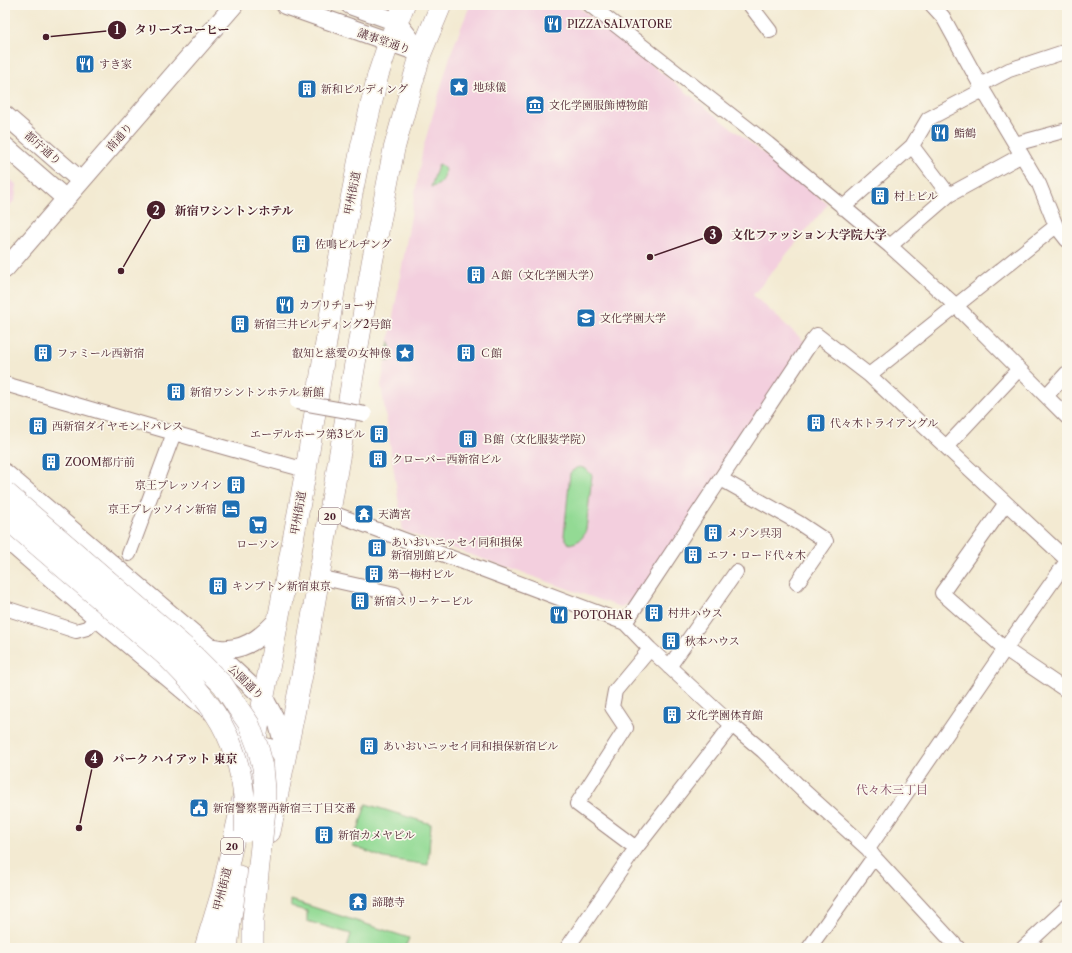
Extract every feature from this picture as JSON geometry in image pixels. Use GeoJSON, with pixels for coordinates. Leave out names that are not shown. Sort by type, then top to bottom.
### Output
{"type":"FeatureCollection","features":[{"type":"Feature","properties":{"kind":"highway","name":"20"},"geometry":{"type":"LineString","coordinates":[[245,948],[305,659],[372,263],[394,149],[421,54],[441,5]]}},
{"type":"Feature","properties":{"kind":"highway","name":"20"},"geometry":{"type":"LineString","coordinates":[[389,42],[401,14]]}},
{"type":"Feature","properties":{"kind":"highway","name":"甲州街道"},"geometry":{"type":"LineString","coordinates":[[205,948],[222,892],[255,744],[306,470],[339,260],[361,148],[378,75],[389,42]]}},
{"type":"Feature","properties":{"kind":"highway"},"geometry":{"type":"LineString","coordinates":[[5,492],[207,668],[223,685],[249,724],[263,767],[266,810],[253,919],[253,948]]}},
{"type":"Feature","properties":{"kind":"highway"},"geometry":{"type":"LineString","coordinates":[[5,517],[165,655],[182,672],[210,706],[221,724],[238,765],[246,809],[240,869],[231,916],[227,948]]}},
{"type":"Feature","properties":{"kind":"highway"},"geometry":{"type":"LineString","coordinates":[[214,948],[244,832]]}},
{"type":"Feature","properties":{"kind":"main road","name":"南通り"},"geometry":{"type":"LineString","coordinates":[[5,269],[234,5]]}},
{"type":"Feature","properties":{"kind":"main road","name":"議事堂通り"},"geometry":{"type":"LineString","coordinates":[[285,5],[421,54]]}},
{"type":"Feature","properties":{"kind":"main road","name":"議事堂通り"},"geometry":{"type":"LineString","coordinates":[[350,5],[401,14],[421,54]]}},
{"type":"Feature","properties":{"kind":"main road","name":"都庁通り"},"geometry":{"type":"LineString","coordinates":[[5,115],[81,181]]}},
{"type":"Feature","properties":{"kind":"main road"},"geometry":{"type":"LineString","coordinates":[[5,146],[66,199]]}},
{"type":"Feature","properties":{"kind":"main road","name":"公園通り"},"geometry":{"type":"LineString","coordinates":[[5,473],[209,647],[264,698],[278,724],[286,753]]}},
{"type":"Feature","properties":{"kind":"main road"},"geometry":{"type":"LineString","coordinates":[[5,538],[97,618],[187,693],[255,744],[286,753]]}},
{"type":"Feature","properties":{"kind":"main road"},"geometry":{"type":"LineString","coordinates":[[209,647],[227,650],[243,647],[257,639],[279,618]]}},
{"type":"Feature","properties":{"kind":"street"},"geometry":{"type":"LineString","coordinates":[[590,5],[768,144],[890,246],[955,305],[1067,417]]}},
{"type":"Feature","properties":{"kind":"street"},"geometry":{"type":"LineString","coordinates":[[750,5],[770,31]]}},
{"type":"Feature","properties":{"kind":"street"},"geometry":{"type":"LineString","coordinates":[[932,5],[943,17],[982,88],[1039,184],[1056,226],[1067,240]]}},
{"type":"Feature","properties":{"kind":"street"},"geometry":{"type":"LineString","coordinates":[[843,208],[912,146],[928,119],[982,88],[1009,70],[1067,51]]}},
{"type":"Feature","properties":{"kind":"street"},"geometry":{"type":"LineString","coordinates":[[890,246],[949,195],[1018,149],[1067,130]]}},
{"type":"Feature","properties":{"kind":"street"},"geometry":{"type":"LineString","coordinates":[[912,146],[949,195]]}},
{"type":"Feature","properties":{"kind":"street"},"geometry":{"type":"LineString","coordinates":[[869,375],[1056,226]]}},
{"type":"Feature","properties":{"kind":"street"},"geometry":{"type":"LineString","coordinates":[[625,623],[817,335],[869,375],[1067,560],[1005,650],[809,948]]}},
{"type":"Feature","properties":{"kind":"street"},"geometry":{"type":"LineString","coordinates":[[946,447],[1019,369]]}},
{"type":"Feature","properties":{"kind":"street"},"geometry":{"type":"LineString","coordinates":[[1046,396],[1067,373]]}},
{"type":"Feature","properties":{"kind":"street"},"geometry":{"type":"LineString","coordinates":[[5,384],[218,447],[306,470]]}},
{"type":"Feature","properties":{"kind":"street"},"geometry":{"type":"LineString","coordinates":[[297,402],[365,414]]}},
{"type":"Feature","properties":{"kind":"street"},"geometry":{"type":"LineString","coordinates":[[129,554],[174,433]]}},
{"type":"Feature","properties":{"kind":"street"},"geometry":{"type":"LineString","coordinates":[[721,479],[799,523],[826,542],[797,583]]}},
{"type":"Feature","properties":{"kind":"street"},"geometry":{"type":"LineString","coordinates":[[1006,503],[942,593],[1005,650],[1067,691]]}},
{"type":"Feature","properties":{"kind":"street"},"geometry":{"type":"LineString","coordinates":[[330,512],[625,623],[669,667],[732,725],[763,751],[871,853],[958,948]]}},
{"type":"Feature","properties":{"kind":"street"},"geometry":{"type":"LineString","coordinates":[[669,667],[736,572]]}},
{"type":"Feature","properties":{"kind":"street"},"geometry":{"type":"LineString","coordinates":[[319,577],[395,594]]}},
{"type":"Feature","properties":{"kind":"street"},"geometry":{"type":"LineString","coordinates":[[5,608],[76,631],[87,628],[97,618]]}},
{"type":"Feature","properties":{"kind":"street"},"geometry":{"type":"LineString","coordinates":[[636,848],[577,804],[626,728],[612,707],[615,691],[650,649]]}},
{"type":"Feature","properties":{"kind":"street"},"geometry":{"type":"LineString","coordinates":[[567,948],[636,848],[732,725]]}},
{"type":"Feature","properties":{"kind":"street"},"geometry":{"type":"LineString","coordinates":[[1023,948],[1067,907]]}},
{"type":"Feature","properties":{"kind":"shaded area","name":"文化学園大学"},"geometry":{"type":"Polygon","coordinates":[[[470,5],[576,5],[828,204],[753,295],[805,342],[636,601],[620,607],[403,531],[381,385],[423,148],[451,53],[470,5]]]}},
{"type":"Feature","properties":{"kind":"shaded area"},"geometry":{"type":"Polygon","coordinates":[[[5,175],[17,185],[15,200],[5,211],[5,175]]]}},
{"type":"Feature","properties":{"kind":"green space"},"geometry":{"type":"Polygon","coordinates":[[[440,164],[445,169],[443,179],[440,184],[431,187],[438,165],[440,164]]]}},
{"type":"Feature","properties":{"kind":"green space"},"geometry":{"type":"Polygon","coordinates":[[[389,341],[390,361],[385,361],[389,341]]]}},
{"type":"Feature","properties":{"kind":"green space"},"geometry":{"type":"Polygon","coordinates":[[[580,467],[586,469],[592,475],[586,530],[580,540],[569,544],[564,536],[570,473],[576,468],[580,467]]]}},
{"type":"Feature","properties":{"kind":"green space"},"geometry":{"type":"Polygon","coordinates":[[[366,804],[431,824],[428,865],[384,858],[353,846],[366,804]]]}},
{"type":"Feature","properties":{"kind":"green space"},"geometry":{"type":"Polygon","coordinates":[[[291,900],[409,938],[405,948],[347,948],[351,934],[307,921],[307,911],[291,907],[291,900]]]}},
{"type":"Feature","properties":{"kind":"place","name":"PIZZA SALVATORE"},"geometry":{"type":"Point","coordinates":[553,24]}},
{"type":"Feature","properties":{"kind":"place","name":"タリーズコーヒー"},"geometry":{"type":"Point","coordinates":[46,37]}},
{"type":"Feature","properties":{"kind":"place","name":"すき家"},"geometry":{"type":"Point","coordinates":[85,64]}},
{"type":"Feature","properties":{"kind":"place","name":"地球儀"},"geometry":{"type":"Point","coordinates":[459,87]}},
{"type":"Feature","properties":{"kind":"place","name":"新和ビルディング"},"geometry":{"type":"Point","coordinates":[307,89]}},
{"type":"Feature","properties":{"kind":"place","name":"文化学園服飾博物館"},"geometry":{"type":"Point","coordinates":[535,105]}},
{"type":"Feature","properties":{"kind":"place","name":"鮨鶴"},"geometry":{"type":"Point","coordinates":[940,133]}},
{"type":"Feature","properties":{"kind":"place","name":"村上ビル"},"geometry":{"type":"Point","coordinates":[880,196]}},
{"type":"Feature","properties":{"kind":"place","name":"佐鳴ビルヂング"},"geometry":{"type":"Point","coordinates":[301,244]}},
{"type":"Feature","properties":{"kind":"place","name":"文化ファッション大学院大学"},"geometry":{"type":"Point","coordinates":[650,257]}},
{"type":"Feature","properties":{"kind":"place","name":"新宿ワシントンホテル"},"geometry":{"type":"Point","coordinates":[121,271]}},
{"type":"Feature","properties":{"kind":"place","name":"Ａ館（文化学園大学）"},"geometry":{"type":"Point","coordinates":[476,275]}},
{"type":"Feature","properties":{"kind":"place","name":"カプリチョーサ"},"geometry":{"type":"Point","coordinates":[285,305]}},
{"type":"Feature","properties":{"kind":"place","name":"文化学園大学"},"geometry":{"type":"Point","coordinates":[586,318]}},
{"type":"Feature","properties":{"kind":"place","name":"新宿三井ビルディング2号館"},"geometry":{"type":"Point","coordinates":[240,324]}},
{"type":"Feature","properties":{"kind":"place","name":"ファミール西新宿"},"geometry":{"type":"Point","coordinates":[43,353]}},
{"type":"Feature","properties":{"kind":"place","name":"叡知と慈愛の女神像"},"geometry":{"type":"Point","coordinates":[405,353]}},
{"type":"Feature","properties":{"kind":"place","name":"Ｃ館"},"geometry":{"type":"Point","coordinates":[466,353]}},
{"type":"Feature","properties":{"kind":"place","name":"新宿ワシントンホテル 新館"},"geometry":{"type":"Point","coordinates":[176,392]}},
{"type":"Feature","properties":{"kind":"place","name":"代々木トライアングル"},"geometry":{"type":"Point","coordinates":[816,423]}},
{"type":"Feature","properties":{"kind":"place","name":"西新宿ダイヤモンドパレス"},"geometry":{"type":"Point","coordinates":[38,426]}},
{"type":"Feature","properties":{"kind":"place","name":"エーデルホーフ第3ビル"},"geometry":{"type":"Point","coordinates":[379,434]}},
{"type":"Feature","properties":{"kind":"place","name":"Ｂ館（文化服装学院）"},"geometry":{"type":"Point","coordinates":[468,439]}},
{"type":"Feature","properties":{"kind":"place","name":"クローバー西新宿ビル"},"geometry":{"type":"Point","coordinates":[378,459]}},
{"type":"Feature","properties":{"kind":"place","name":"ZOOM都庁前"},"geometry":{"type":"Point","coordinates":[51,462]}},
{"type":"Feature","properties":{"kind":"place","name":"京王プレッソイン"},"geometry":{"type":"Point","coordinates":[236,485]}},
{"type":"Feature","properties":{"kind":"place","name":"京王プレッソイン新宿"},"geometry":{"type":"Point","coordinates":[231,509]}},
{"type":"Feature","properties":{"kind":"place","name":"天満宮"},"geometry":{"type":"Point","coordinates":[364,514]}},
{"type":"Feature","properties":{"kind":"place","name":"ローソン"},"geometry":{"type":"Point","coordinates":[258,525]}},
{"type":"Feature","properties":{"kind":"place","name":"メゾン呉羽"},"geometry":{"type":"Point","coordinates":[713,533]}},
{"type":"Feature","properties":{"kind":"place","name":"あいおいニッセイ同和損保 新宿別館ビル"},"geometry":{"type":"Point","coordinates":[377,548]}},
{"type":"Feature","properties":{"kind":"place","name":"エフ・ロード代々木"},"geometry":{"type":"Point","coordinates":[693,555]}},
{"type":"Feature","properties":{"kind":"place","name":"第一梅村ビル"},"geometry":{"type":"Point","coordinates":[374,574]}},
{"type":"Feature","properties":{"kind":"place","name":"キンプトン新宿東京"},"geometry":{"type":"Point","coordinates":[218,586]}},
{"type":"Feature","properties":{"kind":"place","name":"新宿スリーケービル"},"geometry":{"type":"Point","coordinates":[360,601]}},
{"type":"Feature","properties":{"kind":"place","name":"村井ハウス"},"geometry":{"type":"Point","coordinates":[654,613]}},
{"type":"Feature","properties":{"kind":"place","name":"POTOHAR"},"geometry":{"type":"Point","coordinates":[559,615]}},
{"type":"Feature","properties":{"kind":"place","name":"秋本ハウス"},"geometry":{"type":"Point","coordinates":[671,641]}},
{"type":"Feature","properties":{"kind":"place","name":"文化学園体育館"},"geometry":{"type":"Point","coordinates":[672,715]}},
{"type":"Feature","properties":{"kind":"place","name":"あいおいニッセイ同和損保新宿ビル"},"geometry":{"type":"Point","coordinates":[369,746]}},
{"type":"Feature","properties":{"kind":"place","name":"新宿警察署西新宿三丁目交番"},"geometry":{"type":"Point","coordinates":[199,808]}},
{"type":"Feature","properties":{"kind":"place","name":"パーク ハイアット 東京"},"geometry":{"type":"Point","coordinates":[79,828]}},
{"type":"Feature","properties":{"kind":"place","name":"新宿カメヤビル"},"geometry":{"type":"Point","coordinates":[324,835]}},
{"type":"Feature","properties":{"kind":"place","name":"諦聴寺"},"geometry":{"type":"Point","coordinates":[358,902]}},
{"type":"Feature","properties":{"kind":"district","name":"代々木三丁目"},"geometry":{"type":"Point","coordinates":[892,789]}}]}
